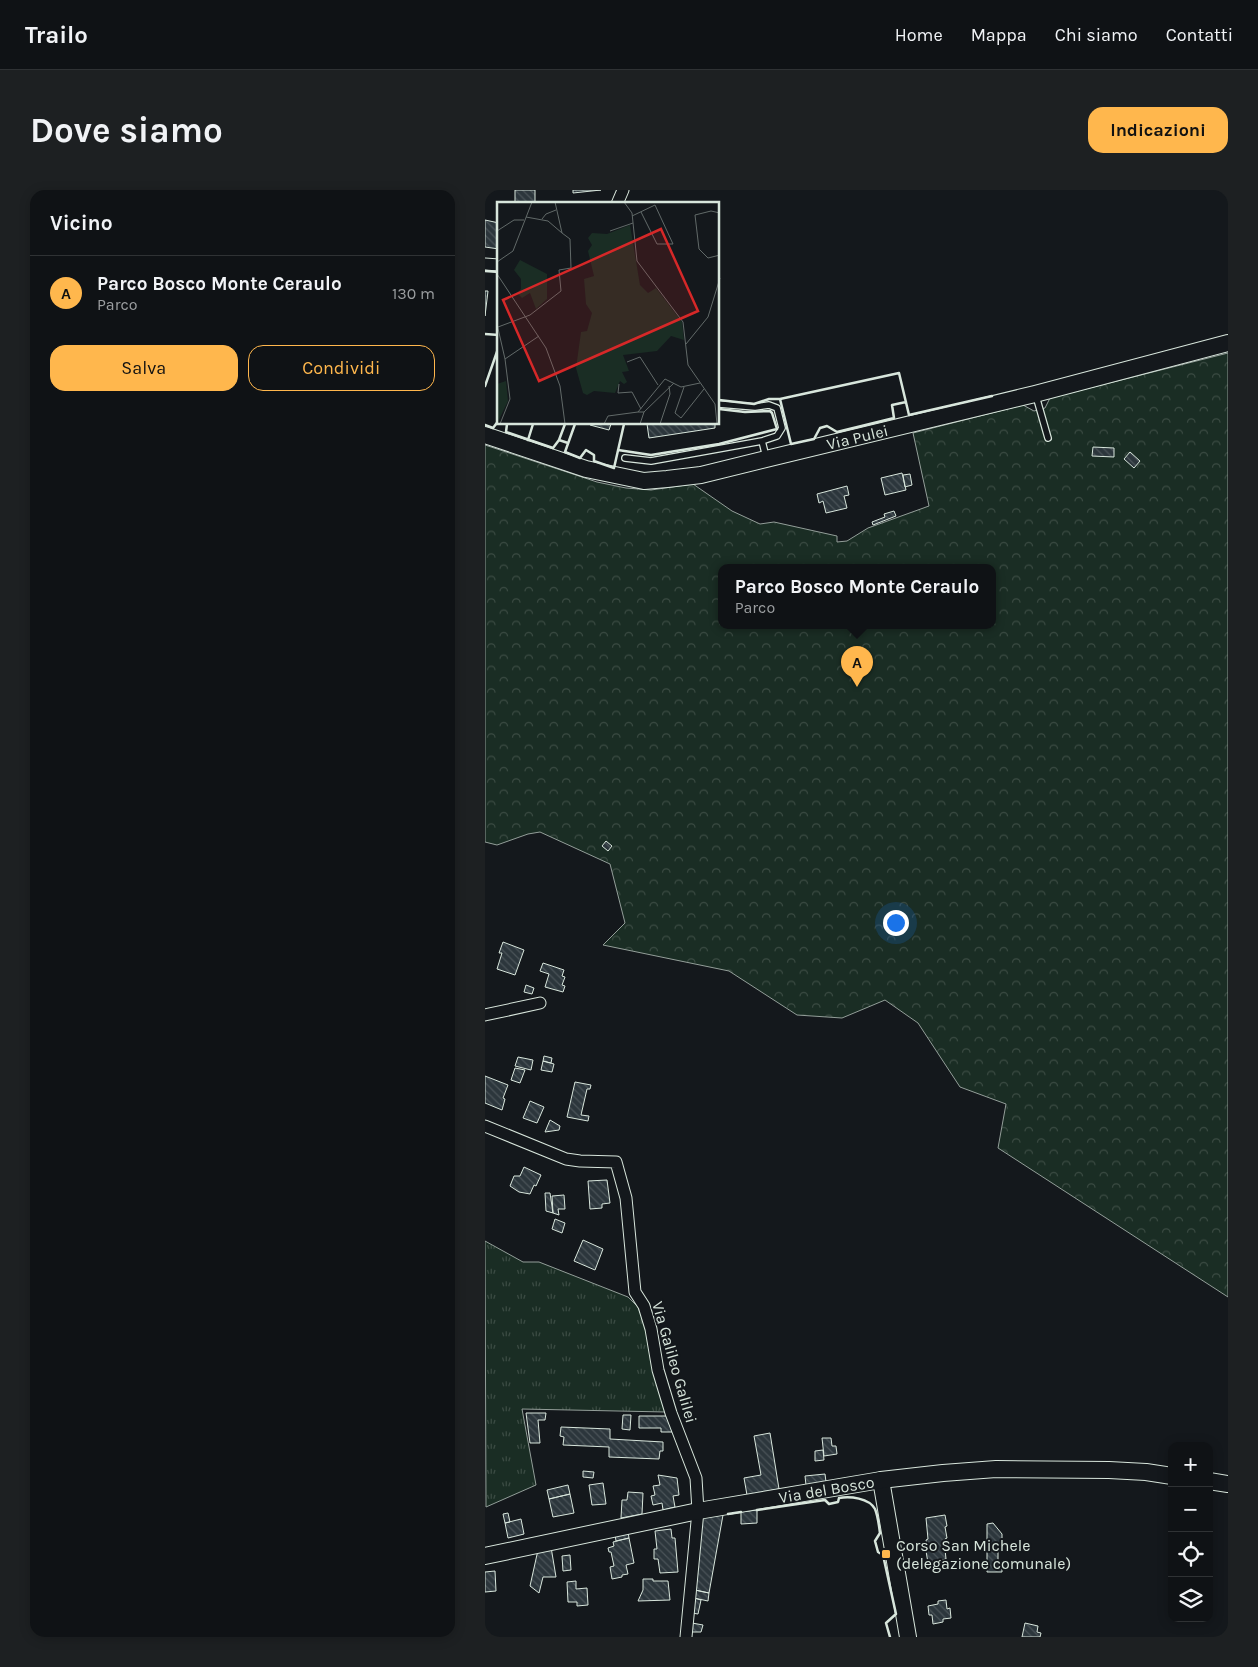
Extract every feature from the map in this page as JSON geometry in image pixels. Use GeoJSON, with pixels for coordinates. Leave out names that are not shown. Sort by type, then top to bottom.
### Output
{"type":"FeatureCollection","features":[{"type":"Feature","properties":{"kind":"street"},"geometry":{"type":"LineString","coordinates":[[618,202],[623,190]]}},
{"type":"Feature","properties":{"kind":"street","name":"Via Pulei"},"geometry":{"type":"LineString","coordinates":[[485,435],[586,469],[644,481],[701,475],[1035,394],[1228,343]]}},
{"type":"Feature","properties":{"kind":"street"},"geometry":{"type":"LineString","coordinates":[[485,1015],[540,1003]]}},
{"type":"Feature","properties":{"kind":"street","name":"Via Galileo Galilei"},"geometry":{"type":"LineString","coordinates":[[485,1126],[566,1159],[616,1162],[626,1198],[635,1292],[644,1306],[651,1329],[658,1370],[671,1413],[696,1478],[698,1511],[686,1637]]}},
{"type":"Feature","properties":{"kind":"street","name":"Via del Bosco"},"geometry":{"type":"LineString","coordinates":[[485,1556],[698,1511],[881,1480],[943,1473],[996,1470],[1109,1470],[1168,1475]]}},
{"type":"Feature","properties":{"kind":"street"},"geometry":{"type":"LineString","coordinates":[[881,1480],[908,1637]]}},
{"type":"Feature","properties":{"kind":"street"},"geometry":{"type":"LineString","coordinates":[[1213,1482],[1228,1484]]}},
{"type":"Feature","properties":{"kind":"lane"},"geometry":{"type":"LineString","coordinates":[[1035,394],[1047,438]]}},
{"type":"Feature","properties":{"kind":"lane"},"geometry":{"type":"LineString","coordinates":[[625,458],[651,461],[762,441],[777,436],[782,428],[777,408],[769,405],[755,407],[720,404]]}},
{"type":"Feature","properties":{"kind":"lane"},"geometry":{"type":"LineString","coordinates":[[762,441],[766,459]]}},
{"type":"Feature","properties":{"kind":"green space"},"geometry":{"type":"Polygon","coordinates":[[[1228,353],[1228,1297],[998,1148],[1006,1104],[960,1087],[918,1023],[885,1000],[842,1018],[797,1015],[729,971],[603,945],[625,923],[610,864],[540,832],[528,834],[497,845],[485,842],[485,445],[597,482],[626,488],[651,490],[693,484],[732,511],[760,524],[774,522],[837,536],[837,542],[847,541],[868,528],[929,506],[913,433],[1023,405],[1034,411],[1045,408],[1050,398],[1228,353]]]}},
{"type":"Feature","properties":{"kind":"green space"},"geometry":{"type":"Polygon","coordinates":[[[485,1241],[523,1262],[539,1262],[628,1297],[638,1307],[646,1328],[666,1412],[522,1409],[536,1485],[486,1507],[485,1241]]]}},
{"type":"Feature","properties":{"kind":"building"},"geometry":{"type":"Polygon","coordinates":[[[515,190],[535,190],[535,202],[515,202],[515,190]]]}},
{"type":"Feature","properties":{"kind":"building"},"geometry":{"type":"Polygon","coordinates":[[[573,190],[601,190],[573,193],[573,190]]]}},
{"type":"Feature","properties":{"kind":"building"},"geometry":{"type":"Polygon","coordinates":[[[485,220],[497,223],[497,249],[485,247],[485,220]]]}},
{"type":"Feature","properties":{"kind":"building"},"geometry":{"type":"Polygon","coordinates":[[[485,291],[488,291],[485,316],[485,291]]]}},
{"type":"Feature","properties":{"kind":"building"},"geometry":{"type":"Polygon","coordinates":[[[590,425],[611,425],[609,430],[590,425]]]}},
{"type":"Feature","properties":{"kind":"building"},"geometry":{"type":"Polygon","coordinates":[[[647,425],[715,425],[715,428],[649,438],[647,425]]]}},
{"type":"Feature","properties":{"kind":"building"},"geometry":{"type":"Polygon","coordinates":[[[1093,447],[1114,448],[1114,457],[1092,456],[1093,447]]]}},
{"type":"Feature","properties":{"kind":"building"},"geometry":{"type":"Polygon","coordinates":[[[1130,452],[1140,461],[1134,468],[1124,459],[1130,452]]]}},
{"type":"Feature","properties":{"kind":"building"},"geometry":{"type":"Polygon","coordinates":[[[902,473],[906,490],[885,495],[881,478],[902,473]]]}},
{"type":"Feature","properties":{"kind":"building"},"geometry":{"type":"Polygon","coordinates":[[[910,474],[912,485],[905,487],[903,475],[910,474]]]}},
{"type":"Feature","properties":{"kind":"building"},"geometry":{"type":"Polygon","coordinates":[[[847,486],[849,495],[844,496],[847,508],[826,513],[823,501],[819,503],[817,494],[847,486]]]}},
{"type":"Feature","properties":{"kind":"building"},"geometry":{"type":"Polygon","coordinates":[[[894,511],[896,516],[873,525],[872,522],[885,517],[884,514],[894,511]]]}},
{"type":"Feature","properties":{"kind":"building"},"geometry":{"type":"Polygon","coordinates":[[[606,841],[612,846],[608,851],[602,846],[606,841]]]}},
{"type":"Feature","properties":{"kind":"building"},"geometry":{"type":"Polygon","coordinates":[[[503,942],[524,950],[515,975],[497,969],[502,953],[499,953],[503,942]]]}},
{"type":"Feature","properties":{"kind":"building"},"geometry":{"type":"Polygon","coordinates":[[[543,963],[564,970],[562,976],[565,977],[562,985],[565,986],[563,992],[545,987],[549,974],[540,971],[543,963]]]}},
{"type":"Feature","properties":{"kind":"building"},"geometry":{"type":"Polygon","coordinates":[[[526,985],[534,988],[532,994],[524,992],[526,985]]]}},
{"type":"Feature","properties":{"kind":"building"},"geometry":{"type":"Polygon","coordinates":[[[544,1056],[552,1058],[551,1063],[543,1061],[544,1056]]]}},
{"type":"Feature","properties":{"kind":"building"},"geometry":{"type":"Polygon","coordinates":[[[518,1057],[533,1060],[531,1070],[515,1066],[518,1057]]]}},
{"type":"Feature","properties":{"kind":"building"},"geometry":{"type":"Polygon","coordinates":[[[543,1061],[554,1064],[552,1072],[541,1070],[543,1061]]]}},
{"type":"Feature","properties":{"kind":"building"},"geometry":{"type":"Polygon","coordinates":[[[515,1068],[525,1070],[520,1083],[511,1080],[515,1068]]]}},
{"type":"Feature","properties":{"kind":"building"},"geometry":{"type":"Polygon","coordinates":[[[485,1076],[508,1085],[503,1098],[505,1099],[502,1110],[485,1103],[485,1076]]]}},
{"type":"Feature","properties":{"kind":"building"},"geometry":{"type":"Polygon","coordinates":[[[575,1082],[591,1085],[590,1089],[587,1089],[581,1115],[589,1116],[588,1121],[567,1117],[575,1082]]]}},
{"type":"Feature","properties":{"kind":"building"},"geometry":{"type":"Polygon","coordinates":[[[530,1101],[544,1107],[537,1123],[523,1118],[530,1101]]]}},
{"type":"Feature","properties":{"kind":"building"},"geometry":{"type":"Polygon","coordinates":[[[550,1120],[560,1126],[559,1130],[545,1132],[550,1120]]]}},
{"type":"Feature","properties":{"kind":"building"},"geometry":{"type":"Polygon","coordinates":[[[524,1167],[541,1175],[530,1194],[519,1192],[510,1186],[514,1176],[520,1176],[524,1167]]]}},
{"type":"Feature","properties":{"kind":"building"},"geometry":{"type":"Polygon","coordinates":[[[607,1180],[610,1203],[602,1204],[602,1208],[590,1209],[588,1181],[607,1180]]]}},
{"type":"Feature","properties":{"kind":"building"},"geometry":{"type":"Polygon","coordinates":[[[545,1193],[550,1193],[553,1213],[546,1211],[545,1193]]]}},
{"type":"Feature","properties":{"kind":"building"},"geometry":{"type":"Polygon","coordinates":[[[564,1195],[565,1209],[558,1209],[559,1215],[553,1213],[552,1196],[564,1195]]]}},
{"type":"Feature","properties":{"kind":"building"},"geometry":{"type":"Polygon","coordinates":[[[555,1219],[565,1223],[562,1233],[552,1229],[555,1219]]]}},
{"type":"Feature","properties":{"kind":"building"},"geometry":{"type":"Polygon","coordinates":[[[583,1240],[603,1249],[595,1270],[574,1261],[583,1240]]]}},
{"type":"Feature","properties":{"kind":"building"},"geometry":{"type":"Polygon","coordinates":[[[526,1413],[546,1413],[545,1420],[538,1420],[540,1443],[530,1443],[526,1413]]]}},
{"type":"Feature","properties":{"kind":"building"},"geometry":{"type":"Polygon","coordinates":[[[623,1415],[631,1415],[630,1430],[622,1429],[623,1415]]]}},
{"type":"Feature","properties":{"kind":"building"},"geometry":{"type":"Polygon","coordinates":[[[639,1416],[668,1416],[672,1432],[661,1432],[661,1428],[639,1428],[639,1416]]]}},
{"type":"Feature","properties":{"kind":"building"},"geometry":{"type":"Polygon","coordinates":[[[561,1427],[610,1429],[610,1439],[663,1442],[663,1451],[660,1451],[659,1459],[609,1457],[609,1447],[563,1445],[564,1437],[560,1436],[561,1427]]]}},
{"type":"Feature","properties":{"kind":"building"},"geometry":{"type":"Polygon","coordinates":[[[770,1433],[779,1489],[747,1495],[744,1478],[761,1475],[754,1436],[770,1433]]]}},
{"type":"Feature","properties":{"kind":"building"},"geometry":{"type":"Polygon","coordinates":[[[822,1438],[831,1438],[832,1446],[836,1446],[837,1454],[824,1456],[822,1438]]]}},
{"type":"Feature","properties":{"kind":"building"},"geometry":{"type":"Polygon","coordinates":[[[823,1450],[824,1460],[815,1461],[815,1451],[823,1450]]]}},
{"type":"Feature","properties":{"kind":"building"},"geometry":{"type":"Polygon","coordinates":[[[583,1471],[594,1472],[593,1478],[583,1477],[583,1471]]]}},
{"type":"Feature","properties":{"kind":"building"},"geometry":{"type":"Polygon","coordinates":[[[825,1474],[826,1482],[806,1485],[805,1476],[825,1474]]]}},
{"type":"Feature","properties":{"kind":"building"},"geometry":{"type":"Polygon","coordinates":[[[658,1475],[677,1478],[679,1495],[673,1496],[675,1507],[663,1510],[662,1503],[653,1505],[651,1496],[655,1495],[653,1486],[660,1485],[658,1475]]]}},
{"type":"Feature","properties":{"kind":"building"},"geometry":{"type":"Polygon","coordinates":[[[603,1483],[606,1504],[592,1505],[589,1485],[603,1483]]]}},
{"type":"Feature","properties":{"kind":"building"},"geometry":{"type":"Polygon","coordinates":[[[568,1485],[570,1494],[549,1499],[547,1490],[568,1485]]]}},
{"type":"Feature","properties":{"kind":"building"},"geometry":{"type":"Polygon","coordinates":[[[628,1492],[643,1493],[642,1514],[621,1518],[622,1500],[627,1500],[628,1492]]]}},
{"type":"Feature","properties":{"kind":"building"},"geometry":{"type":"Polygon","coordinates":[[[570,1494],[574,1513],[553,1517],[549,1499],[570,1494]]]}},
{"type":"Feature","properties":{"kind":"building"},"geometry":{"type":"Polygon","coordinates":[[[757,1510],[757,1523],[741,1524],[741,1512],[757,1510]]]}},
{"type":"Feature","properties":{"kind":"building"},"geometry":{"type":"Polygon","coordinates":[[[508,1513],[510,1522],[505,1523],[503,1514],[508,1513]]]}},
{"type":"Feature","properties":{"kind":"building"},"geometry":{"type":"Polygon","coordinates":[[[723,1515],[709,1593],[695,1590],[701,1518],[723,1515]]]}},
{"type":"Feature","properties":{"kind":"building"},"geometry":{"type":"Polygon","coordinates":[[[945,1515],[947,1526],[945,1527],[947,1538],[945,1539],[946,1559],[928,1563],[926,1518],[945,1515]]]}},
{"type":"Feature","properties":{"kind":"building"},"geometry":{"type":"Polygon","coordinates":[[[521,1519],[524,1534],[508,1538],[505,1523],[521,1519]]]}},
{"type":"Feature","properties":{"kind":"building"},"geometry":{"type":"Polygon","coordinates":[[[993,1523],[1002,1534],[1002,1547],[998,1549],[998,1562],[1002,1564],[1002,1572],[987,1572],[987,1524],[993,1523]]]}},
{"type":"Feature","properties":{"kind":"building"},"geometry":{"type":"Polygon","coordinates":[[[671,1529],[672,1538],[675,1538],[678,1572],[660,1573],[658,1559],[654,1559],[654,1549],[657,1549],[655,1531],[671,1529]]]}},
{"type":"Feature","properties":{"kind":"building"},"geometry":{"type":"Polygon","coordinates":[[[628,1532],[629,1538],[616,1541],[615,1534],[628,1532]]]}},
{"type":"Feature","properties":{"kind":"building"},"geometry":{"type":"Polygon","coordinates":[[[629,1538],[634,1563],[626,1565],[628,1574],[612,1579],[610,1567],[614,1566],[611,1552],[609,1552],[608,1548],[614,1546],[613,1542],[629,1538]]]}},
{"type":"Feature","properties":{"kind":"building"},"geometry":{"type":"Polygon","coordinates":[[[551,1547],[556,1577],[543,1577],[539,1593],[530,1586],[538,1550],[551,1547]]]}},
{"type":"Feature","properties":{"kind":"building"},"geometry":{"type":"Polygon","coordinates":[[[570,1555],[571,1570],[563,1571],[562,1556],[570,1555]]]}},
{"type":"Feature","properties":{"kind":"building"},"geometry":{"type":"Polygon","coordinates":[[[495,1571],[496,1591],[485,1592],[485,1572],[495,1571]]]}},
{"type":"Feature","properties":{"kind":"building"},"geometry":{"type":"Polygon","coordinates":[[[643,1579],[668,1581],[670,1600],[638,1601],[643,1590],[643,1579]]]}},
{"type":"Feature","properties":{"kind":"building"},"geometry":{"type":"Polygon","coordinates":[[[576,1581],[576,1589],[587,1588],[588,1605],[577,1606],[577,1602],[568,1602],[567,1582],[576,1581]]]}},
{"type":"Feature","properties":{"kind":"building"},"geometry":{"type":"Polygon","coordinates":[[[695,1590],[709,1593],[708,1601],[694,1598],[695,1590]]]}},
{"type":"Feature","properties":{"kind":"building"},"geometry":{"type":"Polygon","coordinates":[[[694,1598],[701,1600],[698,1614],[692,1613],[694,1598]]]}},
{"type":"Feature","properties":{"kind":"building"},"geometry":{"type":"Polygon","coordinates":[[[946,1600],[947,1609],[950,1608],[951,1618],[943,1619],[943,1622],[933,1624],[928,1606],[938,1604],[938,1601],[946,1600]]]}},
{"type":"Feature","properties":{"kind":"building"},"geometry":{"type":"Polygon","coordinates":[[[692,1623],[703,1625],[701,1632],[691,1632],[692,1623]]]}},
{"type":"Feature","properties":{"kind":"building"},"geometry":{"type":"Polygon","coordinates":[[[1025,1623],[1038,1626],[1037,1632],[1041,1633],[1040,1637],[1022,1637],[1025,1623]]]}},
{"type":"Feature","properties":{"kind":"wall"},"geometry":{"type":"LineString","coordinates":[[485,271],[497,272]]}},
{"type":"Feature","properties":{"kind":"wall"},"geometry":{"type":"LineString","coordinates":[[485,334],[497,335]]}},
{"type":"Feature","properties":{"kind":"wall"},"geometry":{"type":"LineString","coordinates":[[485,386],[497,352]]}},
{"type":"Feature","properties":{"kind":"wall"},"geometry":{"type":"LineString","coordinates":[[720,400],[754,404],[769,399],[780,399],[899,373],[909,415],[992,396]]}},
{"type":"Feature","properties":{"kind":"wall"},"geometry":{"type":"LineString","coordinates":[[780,399],[791,444],[814,439],[820,428],[827,426],[837,432],[894,418],[892,405],[906,402]]}},
{"type":"Feature","properties":{"kind":"wall"},"geometry":{"type":"LineString","coordinates":[[618,450],[651,455],[719,444],[777,429],[770,411],[745,412],[720,409]]}},
{"type":"Feature","properties":{"kind":"wall"},"geometry":{"type":"LineString","coordinates":[[485,425],[493,428],[497,423]]}},
{"type":"Feature","properties":{"kind":"wall"},"geometry":{"type":"LineString","coordinates":[[507,425],[506,432],[553,448],[559,440],[568,443]]}},
{"type":"Feature","properties":{"kind":"wall"},"geometry":{"type":"LineString","coordinates":[[528,440],[533,425]]}},
{"type":"Feature","properties":{"kind":"wall"},"geometry":{"type":"LineString","coordinates":[[559,440],[565,425]]}},
{"type":"Feature","properties":{"kind":"wall"},"geometry":{"type":"LineString","coordinates":[[575,425],[565,452],[580,458],[586,450],[594,455],[594,461],[614,468],[624,425]]}},
{"type":"Feature","properties":{"kind":"wall"},"geometry":{"type":"LineString","coordinates":[[757,1510],[825,1500],[829,1504],[838,1502],[839,1498],[843,1497],[864,1500],[872,1505],[877,1515],[880,1533],[875,1541],[878,1552],[883,1555],[896,1614],[886,1623],[890,1637]]}},
{"type":"Feature","properties":{"kind":"wall"},"geometry":{"type":"LineString","coordinates":[[728,1514],[741,1512]]}},
{"type":"Feature","properties":{"kind":"place","name":"Parco Bosco Monte Ceraulo"},"geometry":{"type":"Point","coordinates":[857,687]}},
{"type":"Feature","properties":{"kind":"place","name":"Corso San Michele (delegazione comunale)"},"geometry":{"type":"Point","coordinates":[886,1554]}}]}
